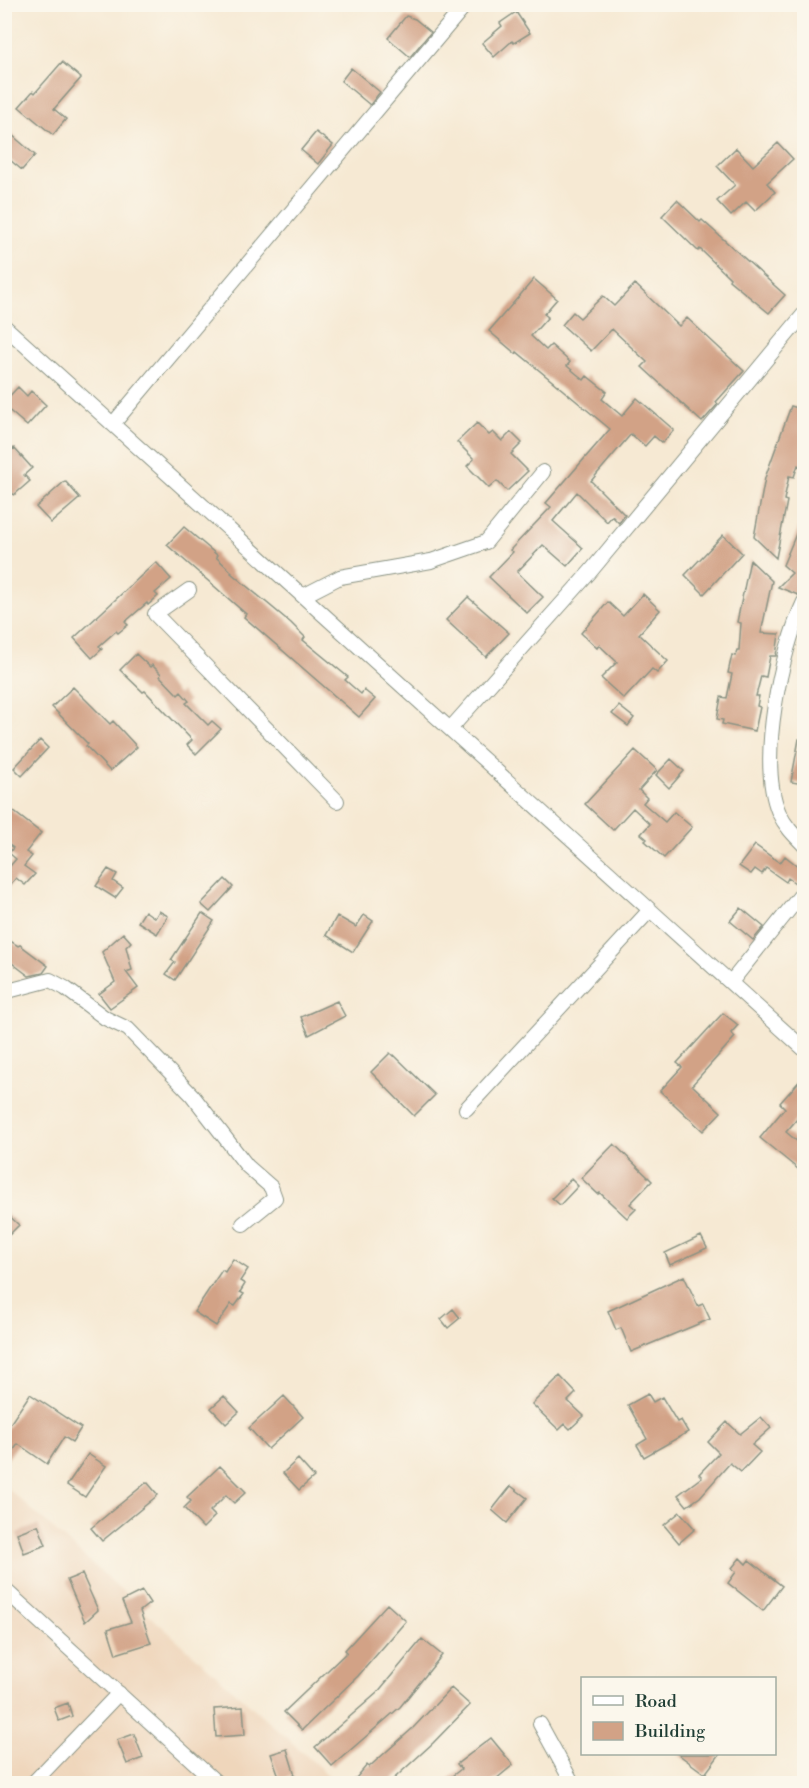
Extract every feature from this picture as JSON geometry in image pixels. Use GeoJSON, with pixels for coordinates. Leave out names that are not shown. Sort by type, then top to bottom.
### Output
{"type":"FeatureCollection","features":[{"type":"Feature","properties":{"kind":"street"},"geometry":{"type":"LineString","coordinates":[[113,424],[466,4]]}},
{"type":"Feature","properties":{"kind":"street"},"geometry":{"type":"LineString","coordinates":[[450,729],[590,572],[804,314]]}},
{"type":"Feature","properties":{"kind":"street"},"geometry":{"type":"LineString","coordinates":[[4,326],[804,1049]]}},
{"type":"Feature","properties":{"kind":"street"},"geometry":{"type":"LineString","coordinates":[[303,596],[340,577],[431,561],[486,542],[543,472]]}},
{"type":"Feature","properties":{"kind":"street"},"geometry":{"type":"LineString","coordinates":[[189,590],[155,614],[337,801]]}},
{"type":"Feature","properties":{"kind":"street"},"geometry":{"type":"LineString","coordinates":[[804,602],[793,625],[785,656],[770,743],[770,773],[778,811],[785,826],[804,845]]}},
{"type":"Feature","properties":{"kind":"street"},"geometry":{"type":"LineString","coordinates":[[731,982],[804,891]]}},
{"type":"Feature","properties":{"kind":"street"},"geometry":{"type":"LineString","coordinates":[[466,1109],[650,910]]}},
{"type":"Feature","properties":{"kind":"street"},"geometry":{"type":"LineString","coordinates":[[4,992],[50,980],[105,1018],[128,1029],[192,1095],[247,1166],[271,1186],[275,1198],[243,1224]]}},
{"type":"Feature","properties":{"kind":"street"},"geometry":{"type":"LineString","coordinates":[[4,1588],[218,1784]]}},
{"type":"Feature","properties":{"kind":"street"},"geometry":{"type":"LineString","coordinates":[[32,1784],[119,1693]]}},
{"type":"Feature","properties":{"kind":"street"},"geometry":{"type":"LineString","coordinates":[[540,1724],[573,1784]]}},
{"type":"Feature","properties":{"kind":"shaded area"},"geometry":{"type":"Polygon","coordinates":[[[5,1486],[337,1783],[5,1783],[5,1486]]]}},
{"type":"Feature","properties":{"kind":"building"},"geometry":{"type":"Polygon","coordinates":[[[516,12],[530,33],[514,43],[512,41],[494,57],[482,43],[502,26],[500,23],[516,12]]]}},
{"type":"Feature","properties":{"kind":"building"},"geometry":{"type":"Polygon","coordinates":[[[406,16],[415,19],[431,32],[410,57],[388,38],[406,16]]]}},
{"type":"Feature","properties":{"kind":"building"},"geometry":{"type":"Polygon","coordinates":[[[62,62],[81,78],[54,109],[66,119],[53,135],[19,107],[33,91],[35,93],[62,62]]]}},
{"type":"Feature","properties":{"kind":"building"},"geometry":{"type":"Polygon","coordinates":[[[351,68],[380,92],[370,105],[341,81],[351,68]]]}},
{"type":"Feature","properties":{"kind":"building"},"geometry":{"type":"Polygon","coordinates":[[[4,128],[35,155],[22,170],[4,155],[4,128]]]}},
{"type":"Feature","properties":{"kind":"building"},"geometry":{"type":"Polygon","coordinates":[[[316,132],[333,145],[318,164],[301,150],[316,132]]]}},
{"type":"Feature","properties":{"kind":"building"},"geometry":{"type":"Polygon","coordinates":[[[778,143],[793,159],[767,183],[775,192],[755,211],[746,202],[731,216],[717,201],[735,185],[717,166],[736,148],[753,166],[778,143]]]}},
{"type":"Feature","properties":{"kind":"building"},"geometry":{"type":"Polygon","coordinates":[[[677,200],[785,295],[769,313],[729,280],[730,278],[700,249],[698,251],[662,216],[677,200]]]}},
{"type":"Feature","properties":{"kind":"building"},"geometry":{"type":"Polygon","coordinates":[[[534,279],[557,299],[544,314],[548,317],[531,336],[546,350],[551,345],[570,362],[567,366],[584,380],[587,376],[607,392],[602,399],[622,416],[637,398],[674,430],[662,443],[654,436],[645,446],[631,434],[591,481],[625,515],[619,523],[612,516],[607,522],[577,492],[553,521],[583,548],[567,566],[543,545],[517,572],[543,597],[527,613],[489,577],[513,552],[510,550],[551,507],[546,503],[610,429],[489,331],[534,279]]]}},
{"type":"Feature","properties":{"kind":"building"},"geometry":{"type":"Polygon","coordinates":[[[635,284],[679,326],[687,318],[744,371],[716,402],[718,404],[702,422],[642,367],[647,362],[612,329],[591,351],[562,325],[573,312],[580,318],[603,296],[614,306],[635,284]]]}},
{"type":"Feature","properties":{"kind":"building"},"geometry":{"type":"Polygon","coordinates":[[[18,387],[27,396],[31,391],[46,405],[27,426],[4,406],[4,402],[18,387]]]}},
{"type":"Feature","properties":{"kind":"building"},"geometry":{"type":"Polygon","coordinates":[[[791,406],[804,410],[804,468],[798,465],[794,477],[789,476],[784,500],[787,501],[776,558],[754,537],[765,478],[791,406]]]}},
{"type":"Feature","properties":{"kind":"building"},"geometry":{"type":"Polygon","coordinates":[[[477,423],[489,435],[493,432],[502,441],[511,432],[522,443],[511,454],[528,471],[507,491],[497,481],[489,488],[467,466],[474,459],[457,442],[477,423]]]}},
{"type":"Feature","properties":{"kind":"building"},"geometry":{"type":"Polygon","coordinates":[[[14,448],[32,468],[24,475],[30,481],[14,495],[4,485],[4,457],[14,448]]]}},
{"type":"Feature","properties":{"kind":"building"},"geometry":{"type":"Polygon","coordinates":[[[65,481],[80,498],[51,523],[36,507],[65,481]]]}},
{"type":"Feature","properties":{"kind":"building"},"geometry":{"type":"Polygon","coordinates":[[[804,515],[804,578],[798,595],[778,587],[792,573],[783,565],[804,515]]]}},
{"type":"Feature","properties":{"kind":"building"},"geometry":{"type":"Polygon","coordinates":[[[184,527],[217,555],[216,557],[231,573],[291,623],[305,637],[303,640],[348,677],[345,680],[361,694],[364,690],[375,699],[359,717],[244,617],[246,614],[167,545],[184,527]]]}},
{"type":"Feature","properties":{"kind":"building"},"geometry":{"type":"Polygon","coordinates":[[[723,535],[742,553],[704,594],[685,575],[723,535]]]}},
{"type":"Feature","properties":{"kind":"building"},"geometry":{"type":"Polygon","coordinates":[[[750,560],[772,581],[761,633],[779,634],[776,656],[770,656],[766,677],[761,676],[756,696],[759,696],[757,706],[760,707],[755,731],[722,724],[723,720],[717,719],[721,697],[727,698],[732,674],[728,673],[732,655],[735,656],[739,650],[741,623],[737,622],[750,560]]]}},
{"type":"Feature","properties":{"kind":"building"},"geometry":{"type":"Polygon","coordinates":[[[156,562],[171,579],[155,593],[158,596],[125,622],[128,625],[118,633],[116,631],[99,646],[102,649],[92,658],[74,638],[156,562]]]}},
{"type":"Feature","properties":{"kind":"building"},"geometry":{"type":"Polygon","coordinates":[[[643,594],[660,610],[639,634],[668,661],[657,673],[652,669],[624,699],[601,678],[617,662],[599,645],[597,648],[581,633],[608,602],[623,616],[643,594]]]}},
{"type":"Feature","properties":{"kind":"building"},"geometry":{"type":"Polygon","coordinates":[[[468,597],[509,633],[486,657],[446,620],[468,597]]]}},
{"type":"Feature","properties":{"kind":"building"},"geometry":{"type":"Polygon","coordinates":[[[136,654],[150,667],[152,665],[178,695],[181,692],[189,701],[186,703],[208,725],[212,721],[221,729],[196,754],[187,745],[192,740],[145,691],[143,692],[120,670],[136,654]]]}},
{"type":"Feature","properties":{"kind":"building"},"geometry":{"type":"Polygon","coordinates":[[[73,687],[110,724],[113,721],[137,747],[110,771],[86,746],[88,744],[52,707],[73,687]]]}},
{"type":"Feature","properties":{"kind":"building"},"geometry":{"type":"Polygon","coordinates":[[[619,706],[634,718],[628,726],[612,714],[619,706]]]}},
{"type":"Feature","properties":{"kind":"building"},"geometry":{"type":"Polygon","coordinates":[[[799,739],[804,739],[804,784],[791,782],[799,739]]]}},
{"type":"Feature","properties":{"kind":"building"},"geometry":{"type":"Polygon","coordinates":[[[40,740],[48,748],[22,776],[14,768],[40,740]]]}},
{"type":"Feature","properties":{"kind":"building"},"geometry":{"type":"Polygon","coordinates":[[[635,750],[657,770],[639,790],[647,798],[643,803],[665,822],[674,812],[692,827],[664,858],[645,841],[647,839],[641,834],[650,824],[633,808],[613,830],[585,804],[635,750]]]}},
{"type":"Feature","properties":{"kind":"building"},"geometry":{"type":"Polygon","coordinates":[[[671,759],[684,771],[669,788],[656,775],[671,759]]]}},
{"type":"Feature","properties":{"kind":"building"},"geometry":{"type":"Polygon","coordinates":[[[4,804],[41,833],[26,852],[32,856],[24,866],[35,874],[25,885],[16,878],[4,892],[4,873],[16,859],[9,853],[13,848],[4,841],[4,804]]]}},
{"type":"Feature","properties":{"kind":"building"},"geometry":{"type":"Polygon","coordinates":[[[755,845],[780,863],[785,856],[804,871],[804,876],[798,885],[788,878],[786,882],[766,868],[762,874],[755,869],[751,874],[739,866],[755,845]]]}},
{"type":"Feature","properties":{"kind":"building"},"geometry":{"type":"Polygon","coordinates":[[[108,869],[117,874],[113,881],[123,888],[115,898],[96,886],[108,869]]]}},
{"type":"Feature","properties":{"kind":"building"},"geometry":{"type":"Polygon","coordinates":[[[225,879],[233,887],[210,912],[201,904],[225,879]]]}},
{"type":"Feature","properties":{"kind":"building"},"geometry":{"type":"Polygon","coordinates":[[[741,908],[764,927],[753,940],[730,921],[741,908]]]}},
{"type":"Feature","properties":{"kind":"building"},"geometry":{"type":"Polygon","coordinates":[[[145,911],[155,918],[159,911],[168,916],[157,934],[138,922],[145,911]]]}},
{"type":"Feature","properties":{"kind":"building"},"geometry":{"type":"Polygon","coordinates":[[[202,913],[214,921],[175,980],[166,974],[175,962],[171,960],[202,913]]]}},
{"type":"Feature","properties":{"kind":"building"},"geometry":{"type":"Polygon","coordinates":[[[364,915],[373,921],[353,952],[326,935],[337,916],[356,927],[364,915]]]}},
{"type":"Feature","properties":{"kind":"building"},"geometry":{"type":"Polygon","coordinates":[[[123,933],[131,942],[126,947],[132,970],[126,972],[138,988],[110,1008],[99,994],[115,982],[102,952],[123,933]]]}},
{"type":"Feature","properties":{"kind":"building"},"geometry":{"type":"Polygon","coordinates":[[[4,937],[20,945],[48,966],[43,973],[29,976],[4,957],[4,937]]]}},
{"type":"Feature","properties":{"kind":"building"},"geometry":{"type":"Polygon","coordinates":[[[337,1001],[345,1016],[309,1035],[301,1017],[337,1001]]]}},
{"type":"Feature","properties":{"kind":"building"},"geometry":{"type":"Polygon","coordinates":[[[723,1013],[738,1025],[731,1033],[735,1037],[692,1085],[721,1112],[703,1131],[660,1091],[682,1067],[677,1063],[723,1013]]]}},
{"type":"Feature","properties":{"kind":"building"},"geometry":{"type":"Polygon","coordinates":[[[390,1053],[435,1095],[414,1116],[371,1072],[390,1053]]]}},
{"type":"Feature","properties":{"kind":"building"},"geometry":{"type":"Polygon","coordinates":[[[804,1076],[804,1111],[786,1132],[804,1147],[804,1174],[760,1138],[785,1108],[780,1103],[804,1076]]]}},
{"type":"Feature","properties":{"kind":"building"},"geometry":{"type":"Polygon","coordinates":[[[614,1144],[652,1181],[630,1204],[636,1209],[627,1218],[581,1178],[614,1144]]]}},
{"type":"Feature","properties":{"kind":"building"},"geometry":{"type":"Polygon","coordinates":[[[571,1179],[578,1186],[560,1205],[552,1198],[571,1179]]]}},
{"type":"Feature","properties":{"kind":"building"},"geometry":{"type":"Polygon","coordinates":[[[4,1211],[19,1225],[4,1240],[4,1211]]]}},
{"type":"Feature","properties":{"kind":"building"},"geometry":{"type":"Polygon","coordinates":[[[701,1236],[707,1248],[670,1265],[665,1253],[701,1236]]]}},
{"type":"Feature","properties":{"kind":"building"},"geometry":{"type":"Polygon","coordinates":[[[233,1259],[248,1269],[240,1281],[245,1284],[240,1292],[244,1294],[235,1306],[231,1304],[216,1326],[194,1312],[222,1270],[225,1272],[233,1259]]]}},
{"type":"Feature","properties":{"kind":"building"},"geometry":{"type":"Polygon","coordinates":[[[684,1276],[698,1306],[703,1304],[710,1319],[631,1352],[621,1328],[616,1330],[608,1311],[684,1276]]]}},
{"type":"Feature","properties":{"kind":"building"},"geometry":{"type":"Polygon","coordinates":[[[453,1309],[460,1318],[448,1328],[441,1319],[453,1309]]]}},
{"type":"Feature","properties":{"kind":"building"},"geometry":{"type":"Polygon","coordinates":[[[560,1376],[576,1393],[568,1401],[584,1416],[570,1429],[565,1424],[559,1430],[532,1404],[560,1376]]]}},
{"type":"Feature","properties":{"kind":"building"},"geometry":{"type":"Polygon","coordinates":[[[30,1394],[81,1428],[72,1442],[64,1437],[47,1464],[18,1444],[4,1464],[4,1433],[30,1394]]]}},
{"type":"Feature","properties":{"kind":"building"},"geometry":{"type":"Polygon","coordinates":[[[648,1394],[653,1402],[662,1397],[677,1422],[681,1420],[688,1432],[644,1457],[637,1445],[647,1439],[628,1405],[648,1394]]]}},
{"type":"Feature","properties":{"kind":"building"},"geometry":{"type":"Polygon","coordinates":[[[224,1396],[239,1412],[226,1424],[211,1408],[224,1396]]]}},
{"type":"Feature","properties":{"kind":"building"},"geometry":{"type":"Polygon","coordinates":[[[284,1396],[303,1417],[268,1449],[249,1428],[284,1396]]]}},
{"type":"Feature","properties":{"kind":"building"},"geometry":{"type":"Polygon","coordinates":[[[761,1417],[771,1428],[752,1445],[760,1452],[741,1472],[730,1463],[700,1497],[687,1506],[678,1495],[702,1477],[699,1474],[719,1453],[708,1442],[727,1422],[740,1434],[761,1417]]]}},
{"type":"Feature","properties":{"kind":"building"},"geometry":{"type":"Polygon","coordinates":[[[88,1454],[106,1466],[85,1497],[67,1485],[88,1454]]]}},
{"type":"Feature","properties":{"kind":"building"},"geometry":{"type":"Polygon","coordinates":[[[298,1459],[314,1477],[299,1490],[283,1473],[298,1459]]]}},
{"type":"Feature","properties":{"kind":"building"},"geometry":{"type":"Polygon","coordinates":[[[220,1466],[246,1492],[234,1503],[226,1495],[210,1511],[215,1516],[203,1528],[184,1508],[191,1501],[187,1497],[220,1466]]]}},
{"type":"Feature","properties":{"kind":"building"},"geometry":{"type":"Polygon","coordinates":[[[147,1482],[158,1495],[102,1541],[91,1528],[147,1482]]]}},
{"type":"Feature","properties":{"kind":"building"},"geometry":{"type":"Polygon","coordinates":[[[511,1486],[527,1498],[507,1523],[492,1510],[511,1486]]]}},
{"type":"Feature","properties":{"kind":"building"},"geometry":{"type":"Polygon","coordinates":[[[680,1512],[695,1529],[679,1543],[664,1525],[680,1512]]]}},
{"type":"Feature","properties":{"kind":"building"},"geometry":{"type":"Polygon","coordinates":[[[38,1525],[46,1545],[24,1553],[17,1533],[38,1525]]]}},
{"type":"Feature","properties":{"kind":"building"},"geometry":{"type":"Polygon","coordinates":[[[740,1558],[746,1564],[749,1560],[782,1586],[763,1611],[728,1583],[736,1572],[732,1568],[740,1558]]]}},
{"type":"Feature","properties":{"kind":"building"},"geometry":{"type":"Polygon","coordinates":[[[82,1574],[98,1610],[85,1622],[67,1580],[82,1574]]]}},
{"type":"Feature","properties":{"kind":"building"},"geometry":{"type":"Polygon","coordinates":[[[142,1591],[150,1603],[140,1611],[151,1643],[116,1654],[108,1629],[131,1622],[122,1601],[142,1591]]]}},
{"type":"Feature","properties":{"kind":"building"},"geometry":{"type":"Polygon","coordinates":[[[387,1604],[406,1621],[358,1676],[302,1730],[284,1712],[347,1652],[345,1650],[387,1604]]]}},
{"type":"Feature","properties":{"kind":"building"},"geometry":{"type":"Polygon","coordinates":[[[422,1639],[442,1655],[400,1707],[332,1766],[315,1747],[377,1693],[422,1639]]]}},
{"type":"Feature","properties":{"kind":"building"},"geometry":{"type":"Polygon","coordinates":[[[451,1688],[470,1705],[433,1743],[388,1784],[351,1784],[367,1765],[369,1767],[413,1728],[451,1688]]]}},
{"type":"Feature","properties":{"kind":"building"},"geometry":{"type":"Polygon","coordinates":[[[68,1703],[72,1716],[59,1721],[54,1708],[68,1703]]]}},
{"type":"Feature","properties":{"kind":"building"},"geometry":{"type":"Polygon","coordinates":[[[243,1707],[245,1735],[216,1737],[214,1709],[243,1707]]]}},
{"type":"Feature","properties":{"kind":"building"},"geometry":{"type":"Polygon","coordinates":[[[134,1734],[143,1758],[127,1764],[117,1740],[134,1734]]]}},
{"type":"Feature","properties":{"kind":"building"},"geometry":{"type":"Polygon","coordinates":[[[491,1738],[513,1765],[490,1784],[442,1784],[461,1769],[457,1764],[491,1738]]]}},
{"type":"Feature","properties":{"kind":"building"},"geometry":{"type":"Polygon","coordinates":[[[287,1749],[295,1775],[280,1779],[271,1754],[287,1749]]]}},
{"type":"Feature","properties":{"kind":"building"},"geometry":{"type":"Polygon","coordinates":[[[679,1755],[719,1755],[705,1774],[679,1755]]]}}]}
